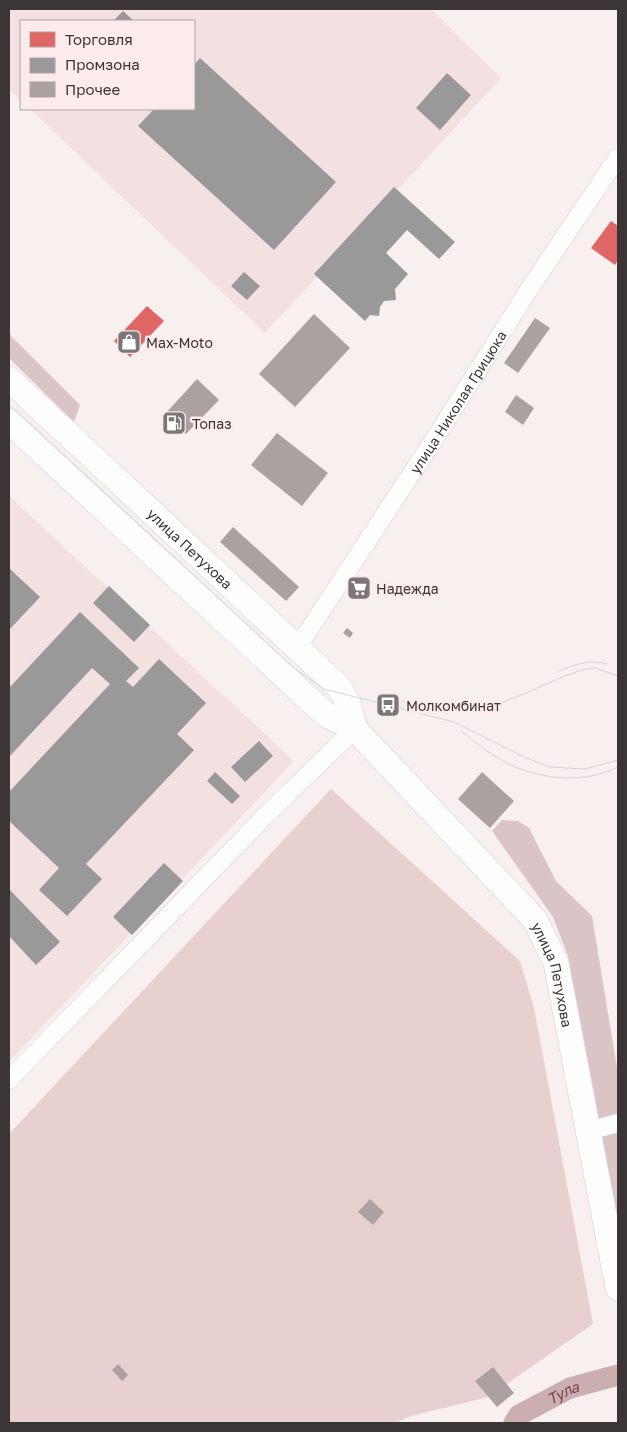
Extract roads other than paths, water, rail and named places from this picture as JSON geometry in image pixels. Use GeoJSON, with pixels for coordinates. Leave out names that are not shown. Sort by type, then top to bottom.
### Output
{"type":"FeatureCollection","features":[{"type":"Feature","properties":{"kind":"highway","name":"улица Петухова"},"geometry":{"type":"LineString","coordinates":[[9,379],[339,687],[348,704],[355,729]]}},
{"type":"Feature","properties":{"kind":"highway","name":"улица Петухова"},"geometry":{"type":"LineString","coordinates":[[9,421],[313,703],[328,716],[355,729],[535,920],[556,963],[618,1288]]}},
{"type":"Feature","properties":{"kind":"street","name":"улица Николая Грицюка"},"geometry":{"type":"LineString","coordinates":[[298,648],[438,434],[526,294],[618,157]]}},
{"type":"Feature","properties":{"kind":"street"},"geometry":{"type":"LineString","coordinates":[[9,1080],[268,814],[355,729]]}},
{"type":"Feature","properties":{"kind":"street"},"geometry":{"type":"LineString","coordinates":[[588,1130],[618,1123]]}},
{"type":"Feature","properties":{"kind":"waterway","name":"Тула"},"geometry":{"type":"LineString","coordinates":[[514,1423],[519,1415],[570,1388],[618,1375]]}},
{"type":"Feature","properties":{"kind":"tram line"},"geometry":{"type":"LineString","coordinates":[[9,405],[294,668],[324,689],[454,722],[526,758],[550,767],[585,769],[618,760]]}},
{"type":"Feature","properties":{"kind":"tram line"},"geometry":{"type":"LineString","coordinates":[[559,671],[583,663],[607,664]]}},
{"type":"Feature","properties":{"kind":"tram line"},"geometry":{"type":"LineString","coordinates":[[402,701],[435,708],[480,709],[524,694],[581,670],[595,668],[618,676]]}},
{"type":"Feature","properties":{"kind":"tram line"},"geometry":{"type":"LineString","coordinates":[[461,731],[503,761],[535,774],[578,778],[592,776],[618,767]]}},
{"type":"Feature","properties":{"kind":"place","name":"Max-Moto"},"geometry":{"type":"Point","coordinates":[129,342]}},
{"type":"Feature","properties":{"kind":"place","name":"Топаз"},"geometry":{"type":"Point","coordinates":[174,423]}},
{"type":"Feature","properties":{"kind":"place","name":"Надежда"},"geometry":{"type":"Point","coordinates":[359,588]}},
{"type":"Feature","properties":{"kind":"place","name":"Молкомбинат"},"geometry":{"type":"Point","coordinates":[388,705]}}]}
